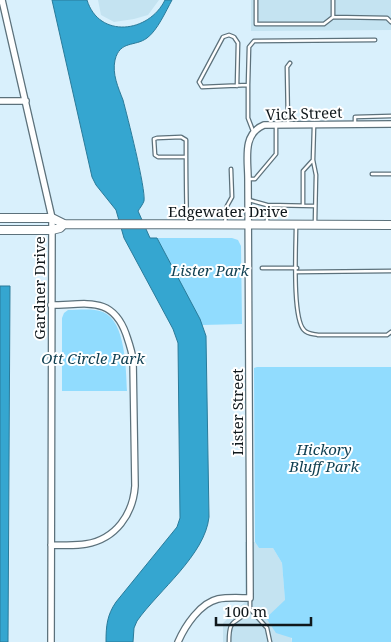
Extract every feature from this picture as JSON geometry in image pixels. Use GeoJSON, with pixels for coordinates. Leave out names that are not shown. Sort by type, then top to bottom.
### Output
{"type":"FeatureCollection","features":[{"type":"Feature","properties":{"kind":"street","name":"Gardner Drive"},"geometry":{"type":"LineString","coordinates":[[2,0],[52,218],[51,642]]}},
{"type":"Feature","properties":{"kind":"street"},"geometry":{"type":"LineString","coordinates":[[0,101],[26,101]]}},
{"type":"Feature","properties":{"kind":"street","name":"Vick Street"},"geometry":{"type":"LineString","coordinates":[[248,225],[248,141],[257,128],[264,125],[391,124]]}},
{"type":"Feature","properties":{"kind":"street","name":"Edgewater Drive"},"geometry":{"type":"LineString","coordinates":[[0,218],[52,218],[64,224],[391,224]]}},
{"type":"Feature","properties":{"kind":"street","name":"Edgewater Drive"},"geometry":{"type":"LineString","coordinates":[[0,230],[52,230],[60,228],[64,224]]}},
{"type":"Feature","properties":{"kind":"street","name":"Lister Street"},"geometry":{"type":"LineString","coordinates":[[248,225],[250,598]]}},
{"type":"Feature","properties":{"kind":"street"},"geometry":{"type":"LineString","coordinates":[[51,304],[104,306],[117,314],[122,323],[133,360],[135,486],[129,513],[111,534],[86,544],[51,545]]}},
{"type":"Feature","properties":{"kind":"street"},"geometry":{"type":"LineString","coordinates":[[178,642],[193,617],[213,600],[220,598],[250,598]]}},
{"type":"Feature","properties":{"kind":"lane"},"geometry":{"type":"LineString","coordinates":[[256,0],[256,24],[324,24],[333,17],[387,18],[391,22]]}},
{"type":"Feature","properties":{"kind":"lane"},"geometry":{"type":"LineString","coordinates":[[333,0],[333,17]]}},
{"type":"Feature","properties":{"kind":"lane"},"geometry":{"type":"LineString","coordinates":[[237,86],[238,43],[234,37],[229,35],[223,37],[199,82],[202,87],[248,86]]}},
{"type":"Feature","properties":{"kind":"lane"},"geometry":{"type":"LineString","coordinates":[[253,132],[248,118],[248,86],[249,47],[254,41],[375,40]]}},
{"type":"Feature","properties":{"kind":"lane"},"geometry":{"type":"LineString","coordinates":[[288,125],[287,67],[290,63]]}},
{"type":"Feature","properties":{"kind":"lane"},"geometry":{"type":"LineString","coordinates":[[355,124],[355,117],[391,116]]}},
{"type":"Feature","properties":{"kind":"lane"},"geometry":{"type":"LineString","coordinates":[[248,179],[255,179],[276,154],[276,125]]}},
{"type":"Feature","properties":{"kind":"lane"},"geometry":{"type":"LineString","coordinates":[[314,125],[315,224]]}},
{"type":"Feature","properties":{"kind":"lane"},"geometry":{"type":"LineString","coordinates":[[186,157],[158,157],[155,155],[154,139],[184,138],[186,157],[187,225]]}},
{"type":"Feature","properties":{"kind":"lane"},"geometry":{"type":"LineString","coordinates":[[303,205],[303,171],[313,160]]}},
{"type":"Feature","properties":{"kind":"lane"},"geometry":{"type":"LineString","coordinates":[[225,225],[227,206],[232,197],[231,169]]}},
{"type":"Feature","properties":{"kind":"lane"},"geometry":{"type":"LineString","coordinates":[[372,174],[391,174]]}},
{"type":"Feature","properties":{"kind":"lane"},"geometry":{"type":"LineString","coordinates":[[248,200],[267,205],[315,206]]}},
{"type":"Feature","properties":{"kind":"lane"},"geometry":{"type":"LineString","coordinates":[[267,205],[267,225]]}},
{"type":"Feature","properties":{"kind":"lane"},"geometry":{"type":"LineString","coordinates":[[296,224],[297,310],[303,330],[308,334],[318,335],[387,334],[391,332]]}},
{"type":"Feature","properties":{"kind":"lane"},"geometry":{"type":"LineString","coordinates":[[262,268],[391,271]]}},
{"type":"Feature","properties":{"kind":"lane"},"geometry":{"type":"LineString","coordinates":[[250,598],[250,609],[267,628],[270,642]]}},
{"type":"Feature","properties":{"kind":"lane"},"geometry":{"type":"LineString","coordinates":[[229,642],[229,628],[232,623],[250,609]]}},
{"type":"Feature","properties":{"kind":"shaded area"},"geometry":{"type":"Polygon","coordinates":[[[52,0],[87,0],[93,13],[102,21],[113,26],[125,27],[136,25],[148,19],[158,11],[165,0],[172,0],[151,35],[142,41],[120,49],[115,60],[114,70],[142,182],[144,201],[138,211],[150,238],[157,238],[200,319],[206,336],[209,517],[206,531],[190,558],[137,621],[134,628],[133,642],[106,642],[107,626],[109,616],[116,602],[177,527],[180,518],[178,343],[173,329],[124,238],[116,210],[92,177],[52,0]]]}},
{"type":"Feature","properties":{"kind":"shaded area"},"geometry":{"type":"Polygon","coordinates":[[[98,0],[159,0],[148,15],[114,22],[101,15],[98,0]]]}},
{"type":"Feature","properties":{"kind":"shaded area"},"geometry":{"type":"Polygon","coordinates":[[[251,0],[391,0],[391,30],[251,31],[251,0]]]}},
{"type":"Feature","properties":{"kind":"shaded area"},"geometry":{"type":"Polygon","coordinates":[[[0,286],[10,286],[8,642],[0,642],[0,286]]]}},
{"type":"Feature","properties":{"kind":"shaded area"},"geometry":{"type":"Polygon","coordinates":[[[245,542],[255,542],[259,548],[273,548],[282,563],[285,600],[292,642],[223,642],[223,623],[245,602],[245,542]]]}},
{"type":"Feature","properties":{"kind":"green space","name":"Lister Park"},"geometry":{"type":"Polygon","coordinates":[[[157,238],[232,238],[238,240],[241,246],[242,324],[202,325],[157,238]]]}},
{"type":"Feature","properties":{"kind":"green space","name":"Ott Circle Park"},"geometry":{"type":"Polygon","coordinates":[[[68,310],[95,310],[111,317],[116,325],[123,347],[127,391],[62,391],[62,318],[68,310]]]}},
{"type":"Feature","properties":{"kind":"green space","name":"Hickory Bluff Park"},"geometry":{"type":"Polygon","coordinates":[[[391,367],[391,642],[292,642],[292,638],[276,633],[266,618],[285,600],[282,563],[273,548],[259,548],[255,542],[254,368],[391,367]]]}}]}
